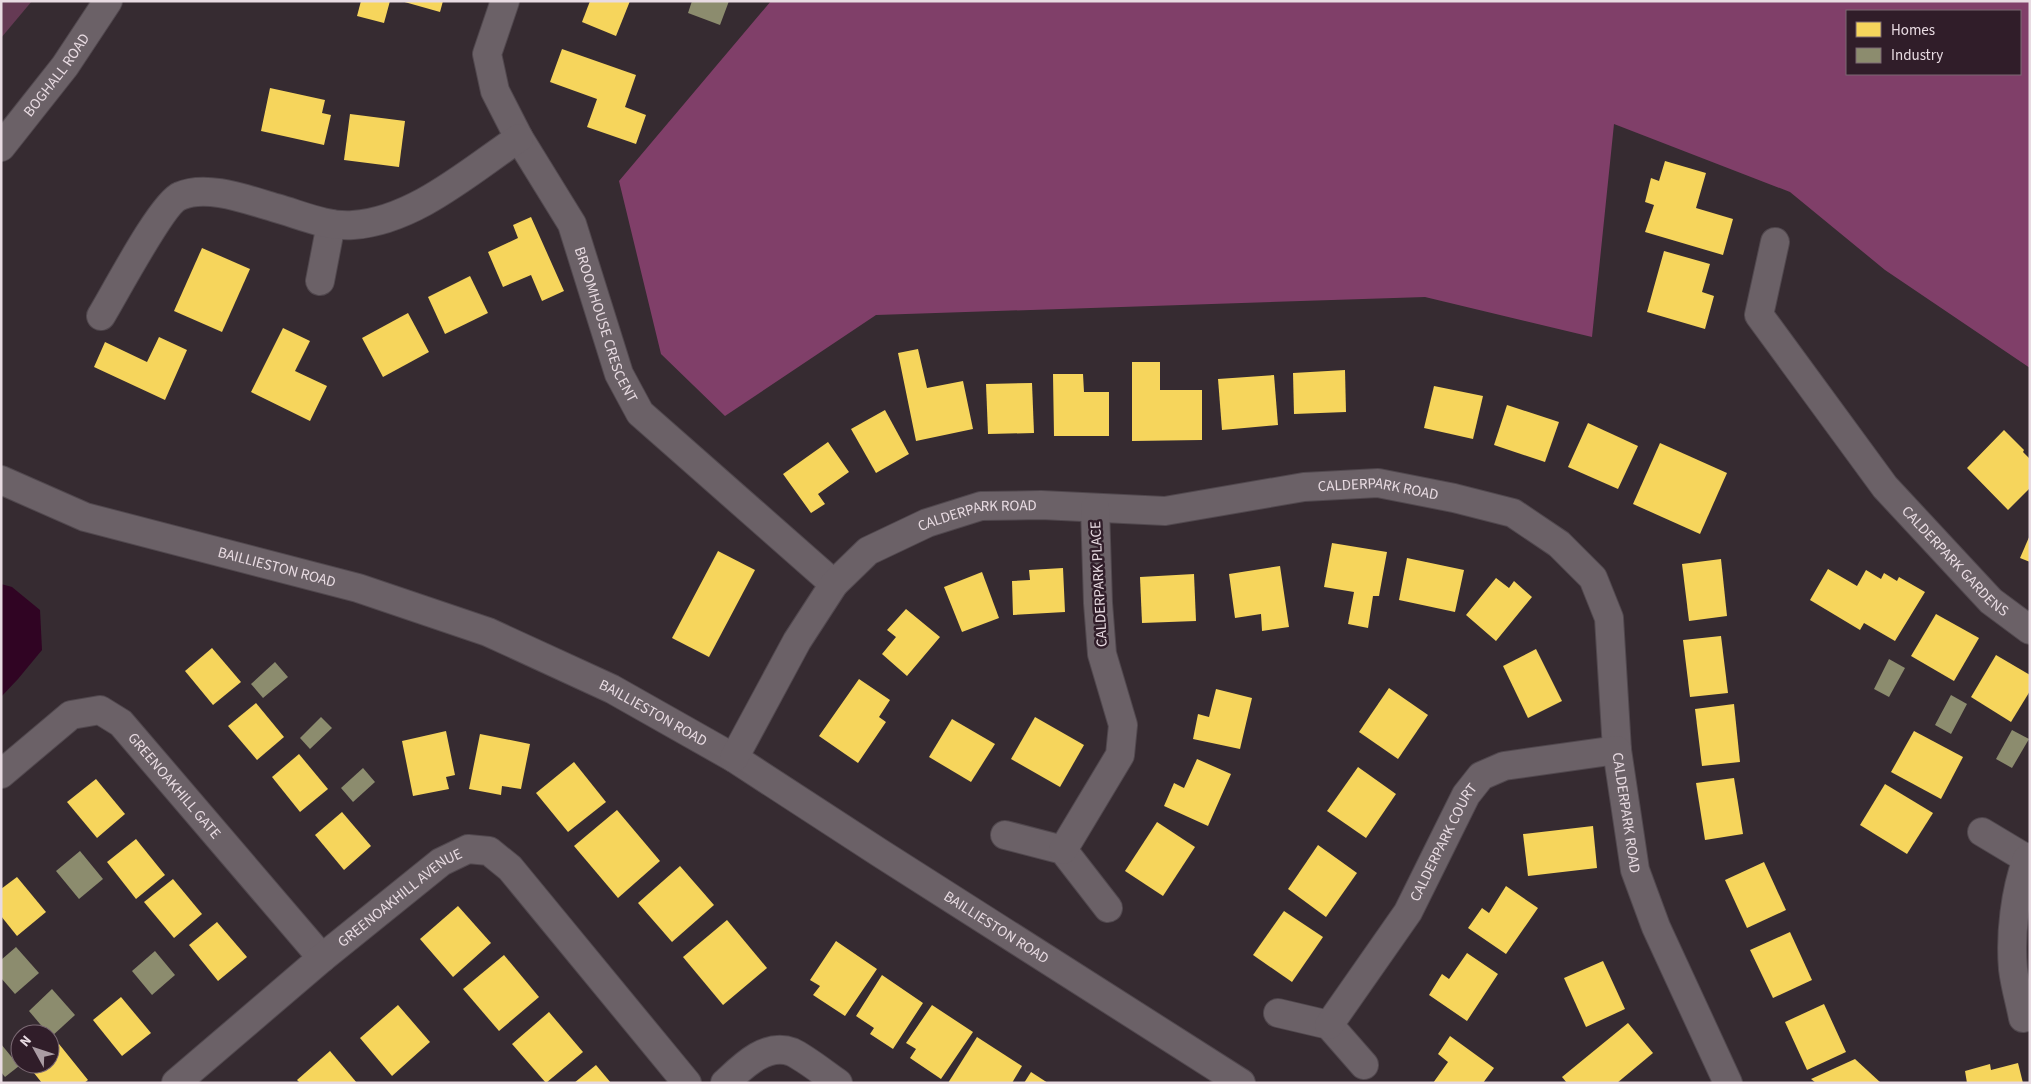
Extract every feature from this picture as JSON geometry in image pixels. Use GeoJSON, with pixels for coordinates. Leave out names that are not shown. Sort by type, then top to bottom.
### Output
{"type":"FeatureCollection","features":[{"type":"Feature","properties":{"kind":"street","name":"BOGHALL ROAD"},"geometry":{"type":"LineString","coordinates":[[1,147],[65,66],[108,1]]}},
{"type":"Feature","properties":{"kind":"street","name":"BROOMHOUSE CRESCENT"},"geometry":{"type":"LineString","coordinates":[[505,1],[487,54],[495,91],[519,138],[572,224],[619,374],[640,413],[834,584]]}},
{"type":"Feature","properties":{"kind":"street"},"geometry":{"type":"LineString","coordinates":[[101,316],[161,214],[178,196],[209,191],[254,201],[331,224],[353,225],[392,218],[431,198],[519,138]]}},
{"type":"Feature","properties":{"kind":"street"},"geometry":{"type":"LineString","coordinates":[[320,281],[331,224]]}},
{"type":"Feature","properties":{"kind":"street","name":"CALDERPARK GARDENS"},"geometry":{"type":"LineString","coordinates":[[1775,242],[1759,315],[1885,487],[1991,601],[2030,630]]}},
{"type":"Feature","properties":{"kind":"street","name":"BAILLIESTON ROAD"},"geometry":{"type":"LineString","coordinates":[[1,480],[86,517],[358,588],[488,632],[612,688],[734,758],[1241,1083]]}},
{"type":"Feature","properties":{"kind":"street","name":"CALDERPARK ROAD"},"geometry":{"type":"LineString","coordinates":[[734,758],[797,641],[834,584],[868,551],[927,523],[981,506],[1041,505],[1165,511],[1304,487],[1378,483],[1454,498],[1513,513],[1559,544],[1593,578],[1609,618],[1617,750],[1635,870],[1656,927],[1728,1083]]}},
{"type":"Feature","properties":{"kind":"street","name":"CALDERPARK PLACE"},"geometry":{"type":"LineString","coordinates":[[1062,850],[1120,755],[1123,725],[1102,654],[1098,603],[1095,508]]}},
{"type":"Feature","properties":{"kind":"street","name":"GREENOAKHILL GATE"},"geometry":{"type":"LineString","coordinates":[[1,774],[71,715],[100,710],[121,723],[322,958]]}},
{"type":"Feature","properties":{"kind":"street","name":"CALDERPARK COURT"},"geometry":{"type":"LineString","coordinates":[[1329,1025],[1408,912],[1466,795],[1481,776],[1504,766],[1617,750]]}},
{"type":"Feature","properties":{"kind":"street"},"geometry":{"type":"LineString","coordinates":[[1982,832],[2028,858],[2019,882],[2014,932],[2013,969],[2023,1018]]}},
{"type":"Feature","properties":{"kind":"street"},"geometry":{"type":"LineString","coordinates":[[1005,835],[1062,850],[1108,908]]}},
{"type":"Feature","properties":{"kind":"street","name":"GREENOAKHILL AVENUE"},"geometry":{"type":"LineString","coordinates":[[176,1083],[322,958],[441,862],[468,849],[489,851],[510,868],[687,1083]]}},
{"type":"Feature","properties":{"kind":"street"},"geometry":{"type":"LineString","coordinates":[[1278,1013],[1329,1025],[1364,1065]]}},
{"type":"Feature","properties":{"kind":"street"},"geometry":{"type":"LineString","coordinates":[[725,1083],[747,1063],[770,1050],[792,1052],[838,1083]]}},
{"type":"Feature","properties":{"kind":"shaded area"},"geometry":{"type":"Polygon","coordinates":[[[1,1],[32,1],[1,38],[1,1]]]}},
{"type":"Feature","properties":{"kind":"shaded area"},"geometry":{"type":"Polygon","coordinates":[[[771,1],[2030,1],[2030,368],[1885,270],[1790,192],[1614,124],[1592,337],[1425,297],[876,315],[725,416],[661,354],[619,181],[771,1]]]}},
{"type":"Feature","properties":{"kind":"shaded area"},"geometry":{"type":"Polygon","coordinates":[[[1,584],[12,587],[40,610],[42,650],[1,697],[1,584]]]}},
{"type":"Feature","properties":{"kind":"building: Homes"},"geometry":{"type":"Polygon","coordinates":[[[361,1],[390,1],[384,23],[357,16],[361,1]]]}},
{"type":"Feature","properties":{"kind":"building: Homes"},"geometry":{"type":"Polygon","coordinates":[[[401,1],[443,1],[440,12],[401,1]]]}},
{"type":"Feature","properties":{"kind":"building: Homes"},"geometry":{"type":"Polygon","coordinates":[[[590,1],[630,1],[616,36],[582,22],[590,1]]]}},
{"type":"Feature","properties":{"kind":"building: Homes"},"geometry":{"type":"Polygon","coordinates":[[[562,49],[636,75],[625,107],[646,115],[636,144],[587,127],[597,99],[550,82],[562,49]]]}},
{"type":"Feature","properties":{"kind":"building: Homes"},"geometry":{"type":"Polygon","coordinates":[[[270,88],[325,100],[322,113],[331,115],[324,145],[261,131],[270,88]]]}},
{"type":"Feature","properties":{"kind":"building: Homes"},"geometry":{"type":"Polygon","coordinates":[[[350,114],[405,121],[399,167],[344,160],[350,114]]]}},
{"type":"Feature","properties":{"kind":"building: Homes"},"geometry":{"type":"Polygon","coordinates":[[[1665,161],[1706,173],[1696,208],[1733,219],[1723,255],[1645,232],[1654,205],[1645,202],[1651,178],[1659,181],[1665,161]]]}},
{"type":"Feature","properties":{"kind":"building: Homes"},"geometry":{"type":"Polygon","coordinates":[[[531,217],[564,291],[542,301],[531,275],[503,287],[488,252],[518,238],[513,225],[531,217]]]}},
{"type":"Feature","properties":{"kind":"building: Homes"},"geometry":{"type":"Polygon","coordinates":[[[202,248],[250,269],[222,332],[174,311],[202,248]]]}},
{"type":"Feature","properties":{"kind":"building: Homes"},"geometry":{"type":"Polygon","coordinates":[[[1664,251],[1710,264],[1702,292],[1714,296],[1705,329],[1647,312],[1664,251]]]}},
{"type":"Feature","properties":{"kind":"building: Homes"},"geometry":{"type":"Polygon","coordinates":[[[470,276],[488,313],[445,334],[428,297],[470,276]]]}},
{"type":"Feature","properties":{"kind":"building: Homes"},"geometry":{"type":"Polygon","coordinates":[[[408,313],[429,352],[383,377],[362,338],[408,313]]]}},
{"type":"Feature","properties":{"kind":"building: Homes"},"geometry":{"type":"Polygon","coordinates":[[[283,328],[310,341],[295,371],[327,386],[310,421],[251,392],[283,328]]]}},
{"type":"Feature","properties":{"kind":"building: Homes"},"geometry":{"type":"Polygon","coordinates":[[[159,337],[187,350],[165,400],[94,367],[105,342],[147,362],[159,337]]]}},
{"type":"Feature","properties":{"kind":"building: Homes"},"geometry":{"type":"Polygon","coordinates":[[[918,349],[927,388],[963,381],[973,429],[916,441],[898,353],[918,349]]]}},
{"type":"Feature","properties":{"kind":"building: Homes"},"geometry":{"type":"Polygon","coordinates":[[[1132,362],[1160,362],[1160,390],[1202,390],[1202,440],[1132,441],[1132,362]]]}},
{"type":"Feature","properties":{"kind":"building: Homes"},"geometry":{"type":"Polygon","coordinates":[[[1345,370],[1346,412],[1294,414],[1293,373],[1345,370]]]}},
{"type":"Feature","properties":{"kind":"building: Homes"},"geometry":{"type":"Polygon","coordinates":[[[1053,374],[1083,374],[1084,392],[1109,392],[1109,436],[1054,436],[1053,374]]]}},
{"type":"Feature","properties":{"kind":"building: Homes"},"geometry":{"type":"Polygon","coordinates":[[[1274,375],[1278,425],[1222,430],[1218,379],[1274,375]]]}},
{"type":"Feature","properties":{"kind":"building: Homes"},"geometry":{"type":"Polygon","coordinates":[[[1032,383],[1034,433],[988,434],[986,384],[1032,383]]]}},
{"type":"Feature","properties":{"kind":"building: Homes"},"geometry":{"type":"Polygon","coordinates":[[[1434,386],[1483,396],[1473,439],[1424,428],[1434,386]]]}},
{"type":"Feature","properties":{"kind":"building: Homes"},"geometry":{"type":"Polygon","coordinates":[[[1507,405],[1559,422],[1545,462],[1494,445],[1507,405]]]}},
{"type":"Feature","properties":{"kind":"building: Homes"},"geometry":{"type":"Polygon","coordinates":[[[885,410],[909,454],[876,473],[851,429],[885,410]]]}},
{"type":"Feature","properties":{"kind":"building: Homes"},"geometry":{"type":"Polygon","coordinates":[[[1588,423],[1638,446],[1618,489],[1568,467],[1588,423]]]}},
{"type":"Feature","properties":{"kind":"building: Homes"},"geometry":{"type":"Polygon","coordinates":[[[2004,430],[2024,450],[2023,452],[2030,459],[2030,488],[2008,510],[1967,468],[2004,430]]]}},
{"type":"Feature","properties":{"kind":"building: Homes"},"geometry":{"type":"Polygon","coordinates":[[[828,442],[849,472],[818,494],[825,504],[811,513],[783,474],[828,442]]]}},
{"type":"Feature","properties":{"kind":"building: Homes"},"geometry":{"type":"Polygon","coordinates":[[[1660,443],[1727,473],[1700,534],[1633,504],[1660,443]]]}},
{"type":"Feature","properties":{"kind":"building: Homes"},"geometry":{"type":"Polygon","coordinates":[[[2030,535],[2030,562],[2020,558],[2030,535]]]}},
{"type":"Feature","properties":{"kind":"building: Homes"},"geometry":{"type":"Polygon","coordinates":[[[1332,543],[1387,552],[1379,596],[1373,596],[1368,628],[1348,624],[1354,592],[1324,587],[1332,543]]]}},
{"type":"Feature","properties":{"kind":"building: Homes"},"geometry":{"type":"Polygon","coordinates":[[[718,551],[755,570],[709,657],[672,638],[718,551]]]}},
{"type":"Feature","properties":{"kind":"building: Homes"},"geometry":{"type":"Polygon","coordinates":[[[1407,558],[1464,570],[1455,612],[1399,600],[1407,558]]]}},
{"type":"Feature","properties":{"kind":"building: Homes"},"geometry":{"type":"Polygon","coordinates":[[[1721,559],[1727,616],[1689,621],[1682,564],[1721,559]]]}},
{"type":"Feature","properties":{"kind":"building: Homes"},"geometry":{"type":"Polygon","coordinates":[[[1280,566],[1289,627],[1262,631],[1261,614],[1235,618],[1229,574],[1280,566]]]}},
{"type":"Feature","properties":{"kind":"building: Homes"},"geometry":{"type":"Polygon","coordinates":[[[1063,568],[1065,612],[1013,615],[1012,581],[1030,580],[1029,570],[1063,568]]]}},
{"type":"Feature","properties":{"kind":"building: Homes"},"geometry":{"type":"Polygon","coordinates":[[[1828,569],[1857,586],[1866,570],[1881,579],[1884,573],[1897,581],[1899,577],[1925,592],[1895,641],[1864,623],[1860,630],[1810,600],[1828,569]]]}},
{"type":"Feature","properties":{"kind":"building: Homes"},"geometry":{"type":"Polygon","coordinates":[[[982,572],[999,618],[962,632],[944,587],[982,572]]]}},
{"type":"Feature","properties":{"kind":"building: Homes"},"geometry":{"type":"Polygon","coordinates":[[[1194,574],[1196,621],[1142,623],[1140,577],[1194,574]]]}},
{"type":"Feature","properties":{"kind":"building: Homes"},"geometry":{"type":"Polygon","coordinates":[[[1496,578],[1509,588],[1514,581],[1532,597],[1496,641],[1466,615],[1496,578]]]}},
{"type":"Feature","properties":{"kind":"building: Homes"},"geometry":{"type":"Polygon","coordinates":[[[906,609],[940,637],[907,676],[882,654],[896,637],[887,630],[906,609]]]}},
{"type":"Feature","properties":{"kind":"building: Homes"},"geometry":{"type":"Polygon","coordinates":[[[1936,614],[1979,638],[1954,681],[1911,656],[1936,614]]]}},
{"type":"Feature","properties":{"kind":"building: Homes"},"geometry":{"type":"Polygon","coordinates":[[[1721,636],[1728,693],[1690,697],[1683,640],[1721,636]]]}},
{"type":"Feature","properties":{"kind":"building: Homes"},"geometry":{"type":"Polygon","coordinates":[[[212,648],[241,682],[213,705],[185,671],[212,648]]]}},
{"type":"Feature","properties":{"kind":"building: Homes"},"geometry":{"type":"Polygon","coordinates":[[[1536,649],[1562,701],[1528,718],[1503,666],[1536,649]]]}},
{"type":"Feature","properties":{"kind":"building: Homes"},"geometry":{"type":"Polygon","coordinates":[[[1996,655],[2030,675],[2030,691],[2011,722],[1971,697],[1996,655]]]}},
{"type":"Feature","properties":{"kind":"building: Homes"},"geometry":{"type":"Polygon","coordinates":[[[859,679],[890,700],[879,717],[886,722],[858,763],[819,736],[859,679]]]}},
{"type":"Feature","properties":{"kind":"building: Homes"},"geometry":{"type":"Polygon","coordinates":[[[1389,688],[1428,715],[1398,759],[1359,732],[1389,688]]]}},
{"type":"Feature","properties":{"kind":"building: Homes"},"geometry":{"type":"Polygon","coordinates":[[[1216,689],[1252,698],[1240,749],[1193,739],[1198,714],[1209,717],[1216,689]]]}},
{"type":"Feature","properties":{"kind":"building: Homes"},"geometry":{"type":"Polygon","coordinates":[[[256,703],[284,737],[257,760],[228,726],[256,703]]]}},
{"type":"Feature","properties":{"kind":"building: Homes"},"geometry":{"type":"Polygon","coordinates":[[[1734,704],[1740,762],[1702,766],[1695,709],[1734,704]]]}},
{"type":"Feature","properties":{"kind":"building: Homes"},"geometry":{"type":"Polygon","coordinates":[[[1035,717],[1084,745],[1060,787],[1011,759],[1035,717]]]}},
{"type":"Feature","properties":{"kind":"building: Homes"},"geometry":{"type":"Polygon","coordinates":[[[952,719],[995,744],[971,782],[929,757],[952,719]]]}},
{"type":"Feature","properties":{"kind":"building: Homes"},"geometry":{"type":"Polygon","coordinates":[[[446,731],[455,775],[446,777],[449,789],[413,796],[402,741],[446,731]]]}},
{"type":"Feature","properties":{"kind":"building: Homes"},"geometry":{"type":"Polygon","coordinates":[[[1914,731],[1963,757],[1941,799],[1891,772],[1914,731]]]}},
{"type":"Feature","properties":{"kind":"building: Homes"},"geometry":{"type":"Polygon","coordinates":[[[480,734],[530,744],[521,789],[502,786],[501,795],[469,789],[480,734]]]}},
{"type":"Feature","properties":{"kind":"building: Homes"},"geometry":{"type":"Polygon","coordinates":[[[299,754],[328,789],[300,812],[272,777],[299,754]]]}},
{"type":"Feature","properties":{"kind":"building: Homes"},"geometry":{"type":"Polygon","coordinates":[[[1197,759],[1231,774],[1208,826],[1164,806],[1174,783],[1184,788],[1197,759]]]}},
{"type":"Feature","properties":{"kind":"building: Homes"},"geometry":{"type":"Polygon","coordinates":[[[574,762],[606,802],[568,832],[536,793],[574,762]]]}},
{"type":"Feature","properties":{"kind":"building: Homes"},"geometry":{"type":"Polygon","coordinates":[[[1358,767],[1396,794],[1366,838],[1327,811],[1358,767]]]}},
{"type":"Feature","properties":{"kind":"building: Homes"},"geometry":{"type":"Polygon","coordinates":[[[1734,778],[1743,834],[1705,840],[1696,783],[1734,778]]]}},
{"type":"Feature","properties":{"kind":"building: Homes"},"geometry":{"type":"Polygon","coordinates":[[[96,779],[125,814],[97,838],[67,802],[96,779]]]}},
{"type":"Feature","properties":{"kind":"building: Homes"},"geometry":{"type":"Polygon","coordinates":[[[1885,784],[1933,813],[1907,854],[1860,825],[1885,784]]]}},
{"type":"Feature","properties":{"kind":"building: Homes"},"geometry":{"type":"Polygon","coordinates":[[[617,810],[660,861],[618,898],[574,846],[617,810]]]}},
{"type":"Feature","properties":{"kind":"building: Homes"},"geometry":{"type":"Polygon","coordinates":[[[342,812],[371,846],[344,870],[315,835],[342,812]]]}},
{"type":"Feature","properties":{"kind":"building: Homes"},"geometry":{"type":"Polygon","coordinates":[[[1157,822],[1195,847],[1163,896],[1125,871],[1157,822]]]}},
{"type":"Feature","properties":{"kind":"building: Homes"},"geometry":{"type":"Polygon","coordinates":[[[1593,826],[1597,868],[1528,876],[1523,834],[1593,826]]]}},
{"type":"Feature","properties":{"kind":"building: Homes"},"geometry":{"type":"Polygon","coordinates":[[[136,839],[165,875],[136,899],[107,862],[136,839]]]}},
{"type":"Feature","properties":{"kind":"building: Homes"},"geometry":{"type":"Polygon","coordinates":[[[1318,845],[1357,873],[1326,917],[1288,889],[1318,845]]]}},
{"type":"Feature","properties":{"kind":"building: Homes"},"geometry":{"type":"Polygon","coordinates":[[[1764,862],[1786,910],[1747,928],[1725,880],[1764,862]]]}},
{"type":"Feature","properties":{"kind":"building: Homes"},"geometry":{"type":"Polygon","coordinates":[[[680,866],[714,905],[672,942],[638,903],[680,866]]]}},
{"type":"Feature","properties":{"kind":"building: Homes"},"geometry":{"type":"Polygon","coordinates":[[[17,877],[46,912],[17,936],[1,916],[1,889],[17,877]]]}},
{"type":"Feature","properties":{"kind":"building: Homes"},"geometry":{"type":"Polygon","coordinates":[[[173,879],[202,914],[174,938],[144,902],[173,879]]]}},
{"type":"Feature","properties":{"kind":"building: Homes"},"geometry":{"type":"Polygon","coordinates":[[[1506,886],[1538,908],[1506,954],[1468,928],[1482,908],[1489,913],[1506,886]]]}},
{"type":"Feature","properties":{"kind":"building: Homes"},"geometry":{"type":"Polygon","coordinates":[[[458,906],[491,943],[453,977],[420,939],[458,906]]]}},
{"type":"Feature","properties":{"kind":"building: Homes"},"geometry":{"type":"Polygon","coordinates":[[[1284,911],[1323,937],[1292,982],[1253,955],[1284,911]]]}},
{"type":"Feature","properties":{"kind":"building: Homes"},"geometry":{"type":"Polygon","coordinates":[[[727,920],[767,968],[723,1005],[683,957],[727,920]]]}},
{"type":"Feature","properties":{"kind":"building: Homes"},"geometry":{"type":"Polygon","coordinates":[[[217,922],[247,957],[218,981],[189,945],[217,922]]]}},
{"type":"Feature","properties":{"kind":"building: Homes"},"geometry":{"type":"Polygon","coordinates":[[[1790,932],[1812,980],[1773,998],[1750,950],[1790,932]]]}},
{"type":"Feature","properties":{"kind":"building: Homes"},"geometry":{"type":"Polygon","coordinates":[[[836,941],[877,969],[845,1016],[813,995],[820,986],[810,980],[836,941]]]}},
{"type":"Feature","properties":{"kind":"building: Homes"},"geometry":{"type":"Polygon","coordinates":[[[1467,953],[1498,974],[1467,1021],[1429,995],[1442,974],[1449,979],[1467,953]]]}},
{"type":"Feature","properties":{"kind":"building: Homes"},"geometry":{"type":"Polygon","coordinates":[[[504,955],[539,997],[499,1031],[463,989],[504,955]]]}},
{"type":"Feature","properties":{"kind":"building: Homes"},"geometry":{"type":"Polygon","coordinates":[[[1603,961],[1625,1009],[1586,1027],[1564,978],[1603,961]]]}},
{"type":"Feature","properties":{"kind":"building: Homes"},"geometry":{"type":"Polygon","coordinates":[[[882,975],[923,1003],[893,1049],[870,1034],[874,1028],[856,1016],[882,975]]]}},
{"type":"Feature","properties":{"kind":"building: Homes"},"geometry":{"type":"Polygon","coordinates":[[[121,997],[151,1033],[122,1056],[93,1020],[121,997]]]}},
{"type":"Feature","properties":{"kind":"building: Homes"},"geometry":{"type":"Polygon","coordinates":[[[1824,1004],[1846,1052],[1807,1070],[1785,1022],[1824,1004]]]}},
{"type":"Feature","properties":{"kind":"building: Homes"},"geometry":{"type":"Polygon","coordinates":[[[398,1005],[430,1042],[392,1076],[360,1038],[398,1005]]]}},
{"type":"Feature","properties":{"kind":"building: Homes"},"geometry":{"type":"Polygon","coordinates":[[[932,1005],[973,1032],[941,1079],[910,1058],[916,1049],[906,1043],[932,1005]]]}},
{"type":"Feature","properties":{"kind":"building: Homes"},"geometry":{"type":"Polygon","coordinates":[[[549,1012],[583,1052],[546,1083],[512,1044],[549,1012]]]}},
{"type":"Feature","properties":{"kind":"building: Homes"},"geometry":{"type":"Polygon","coordinates":[[[1628,1023],[1653,1053],[1617,1083],[1567,1083],[1562,1077],[1628,1023]]]}},
{"type":"Feature","properties":{"kind":"building: Homes"},"geometry":{"type":"Polygon","coordinates":[[[1450,1036],[1494,1068],[1483,1083],[1433,1083],[1448,1062],[1438,1054],[1450,1036]]]}},
{"type":"Feature","properties":{"kind":"building: Homes"},"geometry":{"type":"Polygon","coordinates":[[[977,1037],[1022,1066],[1012,1083],[948,1083],[977,1037]]]}},
{"type":"Feature","properties":{"kind":"building: Homes"},"geometry":{"type":"Polygon","coordinates":[[[60,1045],[88,1080],[84,1083],[42,1083],[35,1074],[60,1074],[60,1045]]]}},
{"type":"Feature","properties":{"kind":"building: Homes"},"geometry":{"type":"Polygon","coordinates":[[[330,1051],[357,1083],[300,1083],[297,1080],[330,1051]]]}},
{"type":"Feature","properties":{"kind":"building: Homes"},"geometry":{"type":"Polygon","coordinates":[[[1855,1059],[1881,1083],[1816,1083],[1811,1079],[1855,1059]]]}},
{"type":"Feature","properties":{"kind":"building: Homes"},"geometry":{"type":"Polygon","coordinates":[[[2018,1063],[2023,1083],[1967,1083],[1965,1071],[1990,1064],[1991,1070],[2018,1063]]]}},
{"type":"Feature","properties":{"kind":"building: Homes"},"geometry":{"type":"Polygon","coordinates":[[[596,1065],[611,1083],[574,1083],[596,1065]]]}},
{"type":"Feature","properties":{"kind":"building: Homes"},"geometry":{"type":"Polygon","coordinates":[[[1031,1072],[1048,1083],[1024,1083],[1031,1072]]]}},
{"type":"Feature","properties":{"kind":"building: Industry"},"geometry":{"type":"Polygon","coordinates":[[[692,1],[729,1],[720,25],[688,13],[692,1]]]}},
{"type":"Feature","properties":{"kind":"building: Industry"},"geometry":{"type":"Polygon","coordinates":[[[1889,659],[1905,668],[1889,697],[1874,689],[1889,659]]]}},
{"type":"Feature","properties":{"kind":"building: Industry"},"geometry":{"type":"Polygon","coordinates":[[[275,662],[288,677],[263,698],[251,684],[275,662]]]}},
{"type":"Feature","properties":{"kind":"building: Industry"},"geometry":{"type":"Polygon","coordinates":[[[1951,695],[1967,704],[1951,734],[1935,725],[1951,695]]]}},
{"type":"Feature","properties":{"kind":"building: Industry"},"geometry":{"type":"Polygon","coordinates":[[[321,717],[332,728],[310,749],[300,738],[321,717]]]}},
{"type":"Feature","properties":{"kind":"building: Industry"},"geometry":{"type":"Polygon","coordinates":[[[2012,730],[2029,739],[2012,768],[1996,759],[2012,730]]]}},
{"type":"Feature","properties":{"kind":"building: Industry"},"geometry":{"type":"Polygon","coordinates":[[[363,768],[375,782],[353,802],[341,788],[363,768]]]}},
{"type":"Feature","properties":{"kind":"building: Industry"},"geometry":{"type":"Polygon","coordinates":[[[80,851],[103,879],[79,899],[56,871],[80,851]]]}},
{"type":"Feature","properties":{"kind":"building: Industry"},"geometry":{"type":"Polygon","coordinates":[[[16,947],[39,973],[15,994],[1,978],[1,960],[16,947]]]}},
{"type":"Feature","properties":{"kind":"building: Industry"},"geometry":{"type":"Polygon","coordinates":[[[155,951],[175,975],[152,995],[132,971],[155,951]]]}},
{"type":"Feature","properties":{"kind":"building: Industry"},"geometry":{"type":"Polygon","coordinates":[[[52,989],[75,1015],[60,1029],[60,1024],[40,1024],[29,1011],[52,989]]]}},
{"type":"Feature","properties":{"kind":"building: Industry"},"geometry":{"type":"Polygon","coordinates":[[[1,1044],[10,1055],[10,1073],[5,1077],[1,1072],[1,1044]]]}}]}
